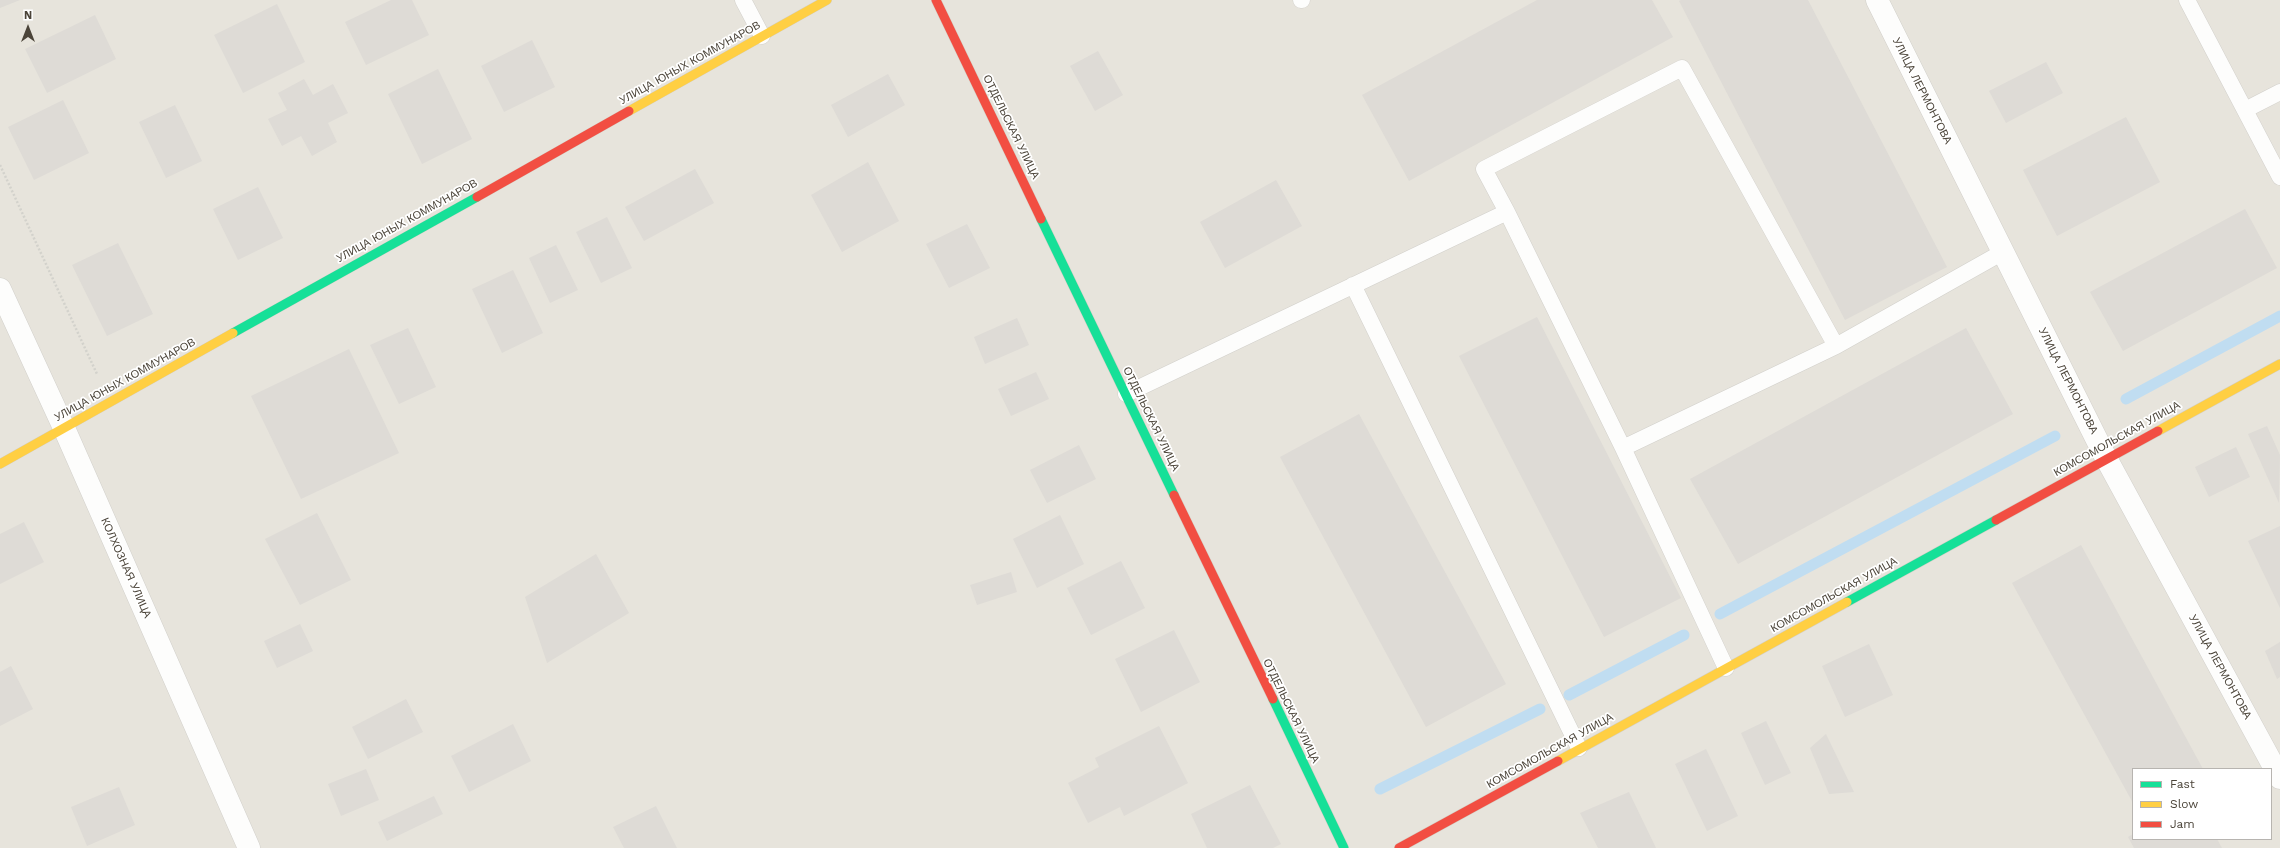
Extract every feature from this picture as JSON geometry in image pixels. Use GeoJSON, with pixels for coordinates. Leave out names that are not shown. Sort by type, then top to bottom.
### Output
{"type":"FeatureCollection","features":[{"type":"Feature","properties":{"kind":"street","name":"УЛИЦА ЮНЫХ КОММУНАРОВ"},"geometry":{"type":"LineString","coordinates":[[0,464],[826,0]]}},
{"type":"Feature","properties":{"kind":"street","name":"ОТДЕЛЬСКАЯ УЛИЦА"},"geometry":{"type":"LineString","coordinates":[[936,0],[1344,848]]}},
{"type":"Feature","properties":{"kind":"street","name":"УЛИЦА ЛЕРМОНТОВА"},"geometry":{"type":"LineString","coordinates":[[1877,0],[2106,458],[2280,778]]}},
{"type":"Feature","properties":{"kind":"street","name":"КОЛХОЗНАЯ УЛИЦА"},"geometry":{"type":"LineString","coordinates":[[0,289],[64,428],[249,848]]}},
{"type":"Feature","properties":{"kind":"street","name":"КОМСОМОЛЬСКАЯ УЛИЦА"},"geometry":{"type":"LineString","coordinates":[[1399,848],[2106,458],[2280,364]]}},
{"type":"Feature","properties":{"kind":"lane"},"geometry":{"type":"LineString","coordinates":[[743,0],[762,36]]}},
{"type":"Feature","properties":{"kind":"lane"},"geometry":{"type":"LineString","coordinates":[[2186,0],[2280,176]]}},
{"type":"Feature","properties":{"kind":"lane"},"geometry":{"type":"LineString","coordinates":[[1726,668],[1623,448],[1507,212],[1484,170],[1682,68],[1836,346]]}},
{"type":"Feature","properties":{"kind":"lane"},"geometry":{"type":"LineString","coordinates":[[2245,110],[2280,92]]}},
{"type":"Feature","properties":{"kind":"lane"},"geometry":{"type":"LineString","coordinates":[[1126,394],[1507,212]]}},
{"type":"Feature","properties":{"kind":"lane"},"geometry":{"type":"LineString","coordinates":[[1623,448],[1836,346],[2003,252]]}},
{"type":"Feature","properties":{"kind":"lane"},"geometry":{"type":"LineString","coordinates":[[1354,285],[1580,748]]}},
{"type":"Feature","properties":{"kind":"path"},"geometry":{"type":"LineString","coordinates":[[0,165],[110,402]]}},
{"type":"Feature","properties":{"kind":"shaded area"},"geometry":{"type":"Polygon","coordinates":[[[0,0],[2280,0],[2280,848],[0,848],[0,0]]]}},
{"type":"Feature","properties":{"kind":"building"},"geometry":{"type":"Polygon","coordinates":[[[0,0],[20,0],[0,8],[0,0]]]}},
{"type":"Feature","properties":{"kind":"building"},"geometry":{"type":"Polygon","coordinates":[[[391,0],[412,0],[429,35],[366,65],[345,22],[391,0]]]}},
{"type":"Feature","properties":{"kind":"building"},"geometry":{"type":"Polygon","coordinates":[[[1537,0],[1652,0],[1673,37],[1409,181],[1362,95],[1537,0]]]}},
{"type":"Feature","properties":{"kind":"building"},"geometry":{"type":"Polygon","coordinates":[[[1808,0],[1947,267],[1845,320],[1679,1],[1808,0]]]}},
{"type":"Feature","properties":{"kind":"building"},"geometry":{"type":"Polygon","coordinates":[[[277,4],[305,62],[243,93],[214,35],[277,4]]]}},
{"type":"Feature","properties":{"kind":"building"},"geometry":{"type":"Polygon","coordinates":[[[95,15],[116,59],[47,93],[25,49],[95,15]]]}},
{"type":"Feature","properties":{"kind":"building"},"geometry":{"type":"Polygon","coordinates":[[[532,40],[555,87],[504,112],[481,66],[532,40]]]}},
{"type":"Feature","properties":{"kind":"building"},"geometry":{"type":"Polygon","coordinates":[[[1098,51],[1123,95],[1095,111],[1070,66],[1098,51]]]}},
{"type":"Feature","properties":{"kind":"building"},"geometry":{"type":"Polygon","coordinates":[[[2046,62],[2063,93],[2006,123],[1989,91],[2046,62]]]}},
{"type":"Feature","properties":{"kind":"building"},"geometry":{"type":"Polygon","coordinates":[[[438,69],[472,139],[422,164],[388,94],[438,69]]]}},
{"type":"Feature","properties":{"kind":"building"},"geometry":{"type":"Polygon","coordinates":[[[888,74],[905,105],[848,137],[831,105],[888,74]]]}},
{"type":"Feature","properties":{"kind":"building"},"geometry":{"type":"Polygon","coordinates":[[[304,79],[313,95],[333,84],[348,113],[328,123],[337,142],[312,156],[301,136],[282,146],[268,119],[287,110],[278,93],[304,79]]]}},
{"type":"Feature","properties":{"kind":"building"},"geometry":{"type":"Polygon","coordinates":[[[63,100],[89,153],[34,180],[8,127],[63,100]]]}},
{"type":"Feature","properties":{"kind":"building"},"geometry":{"type":"Polygon","coordinates":[[[175,105],[202,161],[166,178],[139,122],[175,105]]]}},
{"type":"Feature","properties":{"kind":"building"},"geometry":{"type":"Polygon","coordinates":[[[2126,117],[2160,182],[2057,236],[2023,170],[2126,117]]]}},
{"type":"Feature","properties":{"kind":"building"},"geometry":{"type":"Polygon","coordinates":[[[868,162],[899,221],[842,252],[811,195],[868,162]]]}},
{"type":"Feature","properties":{"kind":"building"},"geometry":{"type":"Polygon","coordinates":[[[695,169],[714,203],[644,241],[625,207],[695,169]]]}},
{"type":"Feature","properties":{"kind":"building"},"geometry":{"type":"Polygon","coordinates":[[[1276,180],[1302,226],[1225,268],[1200,222],[1276,180]]]}},
{"type":"Feature","properties":{"kind":"building"},"geometry":{"type":"Polygon","coordinates":[[[258,187],[283,238],[238,260],[213,209],[258,187]]]}},
{"type":"Feature","properties":{"kind":"building"},"geometry":{"type":"Polygon","coordinates":[[[2245,209],[2277,268],[2123,351],[2090,292],[2245,209]]]}},
{"type":"Feature","properties":{"kind":"building"},"geometry":{"type":"Polygon","coordinates":[[[607,217],[632,268],[601,283],[576,232],[607,217]]]}},
{"type":"Feature","properties":{"kind":"building"},"geometry":{"type":"Polygon","coordinates":[[[967,224],[990,268],[949,288],[926,244],[967,224]]]}},
{"type":"Feature","properties":{"kind":"building"},"geometry":{"type":"Polygon","coordinates":[[[118,243],[153,314],[107,336],[72,265],[118,243]]]}},
{"type":"Feature","properties":{"kind":"building"},"geometry":{"type":"Polygon","coordinates":[[[556,245],[578,290],[550,303],[529,258],[556,245]]]}},
{"type":"Feature","properties":{"kind":"building"},"geometry":{"type":"Polygon","coordinates":[[[513,270],[543,333],[502,353],[472,289],[513,270]]]}},
{"type":"Feature","properties":{"kind":"building"},"geometry":{"type":"Polygon","coordinates":[[[1537,317],[1681,598],[1604,637],[1459,356],[1537,317]]]}},
{"type":"Feature","properties":{"kind":"building"},"geometry":{"type":"Polygon","coordinates":[[[1017,318],[1029,345],[985,364],[974,337],[1017,318]]]}},
{"type":"Feature","properties":{"kind":"building"},"geometry":{"type":"Polygon","coordinates":[[[408,328],[436,387],[399,404],[370,345],[408,328]]]}},
{"type":"Feature","properties":{"kind":"building"},"geometry":{"type":"Polygon","coordinates":[[[1966,328],[2013,414],[1738,564],[1690,479],[1966,328]]]}},
{"type":"Feature","properties":{"kind":"building"},"geometry":{"type":"Polygon","coordinates":[[[349,349],[399,453],[301,499],[251,396],[349,349]]]}},
{"type":"Feature","properties":{"kind":"building"},"geometry":{"type":"Polygon","coordinates":[[[1036,372],[1049,399],[1011,416],[998,389],[1036,372]]]}},
{"type":"Feature","properties":{"kind":"building"},"geometry":{"type":"Polygon","coordinates":[[[1359,414],[1506,684],[1426,727],[1280,457],[1359,414]]]}},
{"type":"Feature","properties":{"kind":"building"},"geometry":{"type":"Polygon","coordinates":[[[2267,426],[2280,455],[2279,503],[2248,434],[2267,426]]]}},
{"type":"Feature","properties":{"kind":"building"},"geometry":{"type":"Polygon","coordinates":[[[1079,445],[1096,479],[1047,503],[1030,470],[1079,445]]]}},
{"type":"Feature","properties":{"kind":"building"},"geometry":{"type":"Polygon","coordinates":[[[2236,447],[2250,477],[2209,497],[2195,467],[2236,447]]]}},
{"type":"Feature","properties":{"kind":"building"},"geometry":{"type":"Polygon","coordinates":[[[317,513],[351,580],[300,605],[265,539],[317,513]]]}},
{"type":"Feature","properties":{"kind":"building"},"geometry":{"type":"Polygon","coordinates":[[[1060,515],[1084,564],[1037,588],[1013,539],[1060,515]]]}},
{"type":"Feature","properties":{"kind":"building"},"geometry":{"type":"Polygon","coordinates":[[[24,522],[44,562],[0,584],[0,534],[24,522]]]}},
{"type":"Feature","properties":{"kind":"building"},"geometry":{"type":"Polygon","coordinates":[[[2280,526],[2280,608],[2248,541],[2280,526]]]}},
{"type":"Feature","properties":{"kind":"building"},"geometry":{"type":"Polygon","coordinates":[[[2081,545],[2202,768],[2132,768],[2132,801],[2012,583],[2081,545]]]}},
{"type":"Feature","properties":{"kind":"building"},"geometry":{"type":"Polygon","coordinates":[[[596,554],[629,613],[547,663],[525,597],[596,554]]]}},
{"type":"Feature","properties":{"kind":"building"},"geometry":{"type":"Polygon","coordinates":[[[1121,561],[1145,608],[1091,635],[1067,588],[1121,561]]]}},
{"type":"Feature","properties":{"kind":"building"},"geometry":{"type":"Polygon","coordinates":[[[1011,572],[1017,592],[977,605],[970,585],[1011,572]]]}},
{"type":"Feature","properties":{"kind":"building"},"geometry":{"type":"Polygon","coordinates":[[[300,624],[313,651],[277,668],[264,641],[300,624]]]}},
{"type":"Feature","properties":{"kind":"building"},"geometry":{"type":"Polygon","coordinates":[[[1174,630],[1200,682],[1141,712],[1115,659],[1174,630]]]}},
{"type":"Feature","properties":{"kind":"building"},"geometry":{"type":"Polygon","coordinates":[[[2280,642],[2280,677],[2277,679],[2265,651],[2280,642]]]}},
{"type":"Feature","properties":{"kind":"building"},"geometry":{"type":"Polygon","coordinates":[[[1869,644],[1893,695],[1845,717],[1822,666],[1869,644]]]}},
{"type":"Feature","properties":{"kind":"building"},"geometry":{"type":"Polygon","coordinates":[[[11,666],[33,709],[0,726],[0,672],[11,666]]]}},
{"type":"Feature","properties":{"kind":"building"},"geometry":{"type":"Polygon","coordinates":[[[406,699],[423,732],[368,759],[352,727],[406,699]]]}},
{"type":"Feature","properties":{"kind":"building"},"geometry":{"type":"Polygon","coordinates":[[[1766,721],[1791,773],[1765,785],[1741,733],[1766,721]]]}},
{"type":"Feature","properties":{"kind":"building"},"geometry":{"type":"Polygon","coordinates":[[[513,724],[531,761],[469,792],[451,756],[513,724]]]}},
{"type":"Feature","properties":{"kind":"building"},"geometry":{"type":"Polygon","coordinates":[[[1159,726],[1188,783],[1124,816],[1120,807],[1088,823],[1068,783],[1099,767],[1095,758],[1159,726]]]}},
{"type":"Feature","properties":{"kind":"building"},"geometry":{"type":"Polygon","coordinates":[[[1826,734],[1854,792],[1829,794],[1810,748],[1826,734]]]}},
{"type":"Feature","properties":{"kind":"building"},"geometry":{"type":"Polygon","coordinates":[[[1706,749],[1738,816],[1707,831],[1675,764],[1706,749]]]}},
{"type":"Feature","properties":{"kind":"building"},"geometry":{"type":"Polygon","coordinates":[[[366,769],[379,800],[341,816],[328,784],[366,769]]]}},
{"type":"Feature","properties":{"kind":"building"},"geometry":{"type":"Polygon","coordinates":[[[1250,785],[1281,844],[1273,848],[1207,848],[1191,814],[1250,785]]]}},
{"type":"Feature","properties":{"kind":"building"},"geometry":{"type":"Polygon","coordinates":[[[119,787],[135,825],[87,846],[71,807],[119,787]]]}},
{"type":"Feature","properties":{"kind":"building"},"geometry":{"type":"Polygon","coordinates":[[[1629,792],[1656,848],[1598,848],[1580,813],[1629,792]]]}},
{"type":"Feature","properties":{"kind":"building"},"geometry":{"type":"Polygon","coordinates":[[[434,796],[443,814],[387,841],[378,822],[434,796]]]}},
{"type":"Feature","properties":{"kind":"building"},"geometry":{"type":"Polygon","coordinates":[[[656,806],[677,848],[624,848],[613,827],[656,806]]]}},
{"type":"Feature","properties":{"kind":"building"},"geometry":{"type":"Polygon","coordinates":[[[2132,835],[2132,840],[2218,840],[2222,848],[2134,848],[2128,837],[2132,835]]]}},
{"type":"Feature","properties":{"kind":"waterway"},"geometry":{"type":"LineString","coordinates":[[2126,399],[2280,316]]}},
{"type":"Feature","properties":{"kind":"waterway"},"geometry":{"type":"LineString","coordinates":[[1720,614],[2055,436]]}},
{"type":"Feature","properties":{"kind":"waterway"},"geometry":{"type":"LineString","coordinates":[[1569,695],[1684,635]]}},
{"type":"Feature","properties":{"kind":"waterway"},"geometry":{"type":"LineString","coordinates":[[1380,789],[1540,709]]}},
{"type":"Feature","properties":{"kind":"traffic: fast"},"geometry":{"type":"LineString","coordinates":[[233,333],[477,197]]}},
{"type":"Feature","properties":{"kind":"traffic: fast"},"geometry":{"type":"LineString","coordinates":[[1041,219],[1174,495]]}},
{"type":"Feature","properties":{"kind":"traffic: fast"},"geometry":{"type":"LineString","coordinates":[[1847,602],[1996,520]]}},
{"type":"Feature","properties":{"kind":"traffic: fast"},"geometry":{"type":"LineString","coordinates":[[1273,699],[1344,848]]}},
{"type":"Feature","properties":{"kind":"traffic: slow"},"geometry":{"type":"LineString","coordinates":[[629,111],[827,0]]}},
{"type":"Feature","properties":{"kind":"traffic: slow"},"geometry":{"type":"LineString","coordinates":[[0,464],[233,333]]}},
{"type":"Feature","properties":{"kind":"traffic: slow"},"geometry":{"type":"LineString","coordinates":[[2158,431],[2280,364]]}},
{"type":"Feature","properties":{"kind":"traffic: slow"},"geometry":{"type":"LineString","coordinates":[[1558,761],[1847,602]]}},
{"type":"Feature","properties":{"kind":"traffic: jam"},"geometry":{"type":"LineString","coordinates":[[936,0],[1041,219]]}},
{"type":"Feature","properties":{"kind":"traffic: jam"},"geometry":{"type":"LineString","coordinates":[[477,197],[629,111]]}},
{"type":"Feature","properties":{"kind":"traffic: jam"},"geometry":{"type":"LineString","coordinates":[[1996,520],[2158,431]]}},
{"type":"Feature","properties":{"kind":"traffic: jam"},"geometry":{"type":"LineString","coordinates":[[1174,495],[1273,699]]}},
{"type":"Feature","properties":{"kind":"traffic: jam"},"geometry":{"type":"LineString","coordinates":[[1399,848],[1558,761]]}}]}
